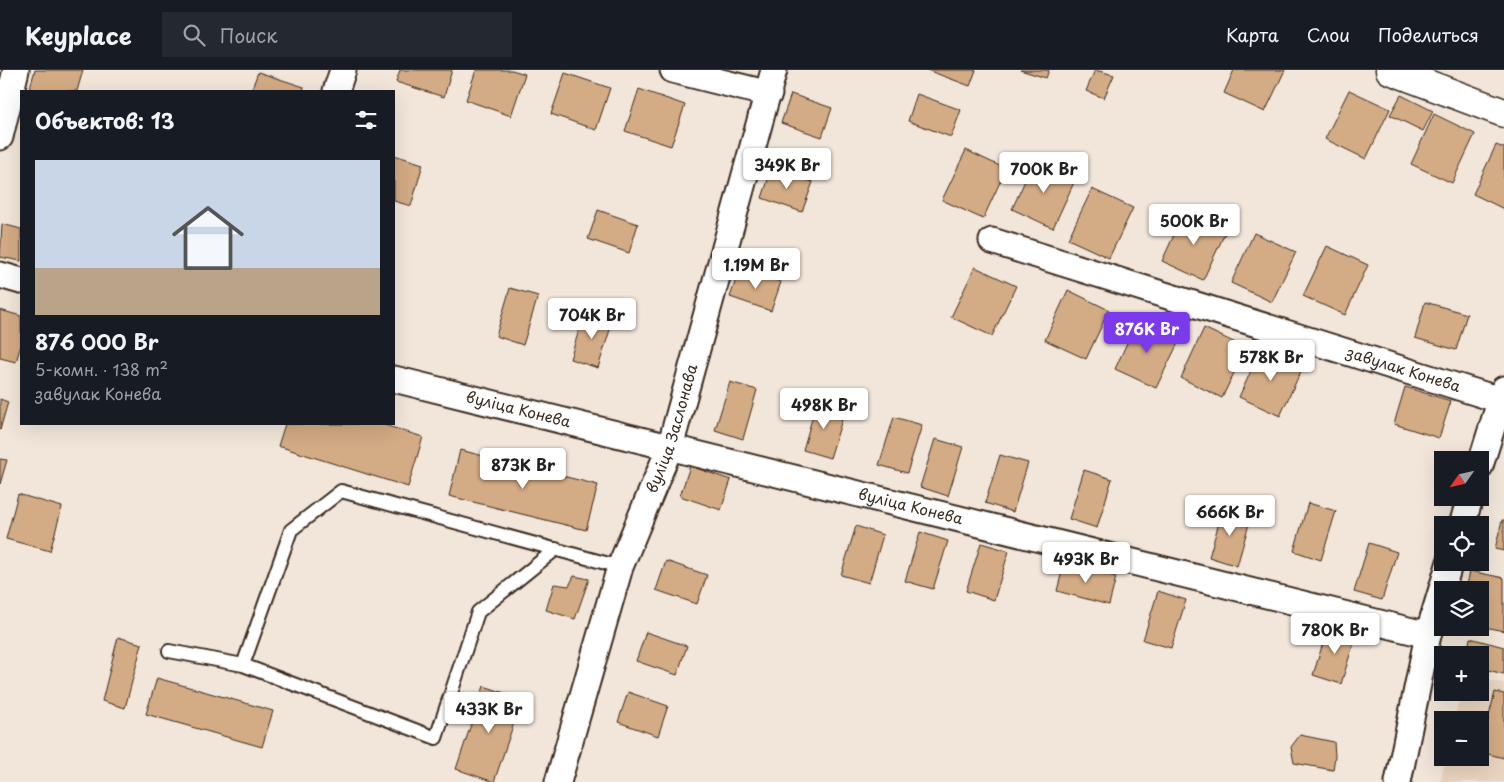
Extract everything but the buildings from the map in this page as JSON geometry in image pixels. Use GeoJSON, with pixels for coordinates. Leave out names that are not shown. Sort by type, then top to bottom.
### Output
{"type":"FeatureCollection","features":[{"type":"Feature","properties":{"kind":"street"},"geometry":{"type":"LineString","coordinates":[[0,137],[16,70]]}},
{"type":"Feature","properties":{"kind":"street"},"geometry":{"type":"LineString","coordinates":[[336,90],[343,70]]}},
{"type":"Feature","properties":{"kind":"street"},"geometry":{"type":"LineString","coordinates":[[673,70],[768,94]]}},
{"type":"Feature","properties":{"kind":"street","name":"вуліца Заслонава"},"geometry":{"type":"LineString","coordinates":[[558,782],[620,567],[670,447],[774,70]]}},
{"type":"Feature","properties":{"kind":"street"},"geometry":{"type":"LineString","coordinates":[[1390,70],[1504,113]]}},
{"type":"Feature","properties":{"kind":"street","name":"завулак Конева"},"geometry":{"type":"LineString","coordinates":[[992,240],[1502,395]]}},
{"type":"Feature","properties":{"kind":"street"},"geometry":{"type":"LineString","coordinates":[[0,275],[20,281]]}},
{"type":"Feature","properties":{"kind":"street","name":"вуліца Конева"},"geometry":{"type":"LineString","coordinates":[[395,379],[1428,635]]}},
{"type":"Feature","properties":{"kind":"street"},"geometry":{"type":"LineString","coordinates":[[1485,451],[1502,395]]}},
{"type":"Feature","properties":{"kind":"street"},"geometry":{"type":"LineString","coordinates":[[1398,782],[1428,635],[1447,571]]}},
{"type":"Feature","properties":{"kind":"lane"},"geometry":{"type":"LineString","coordinates":[[243,665],[290,530],[341,491],[620,567]]}},
{"type":"Feature","properties":{"kind":"lane"},"geometry":{"type":"LineString","coordinates":[[169,651],[243,665],[436,738],[478,612],[556,549]]}},
{"type":"Feature","properties":{"kind":"shaded area"},"geometry":{"type":"Polygon","coordinates":[[[1489,680],[1504,683],[1504,782],[1440,782],[1444,766],[1489,766],[1489,711],[1456,711],[1459,701],[1489,701],[1489,680]]]}}]}
